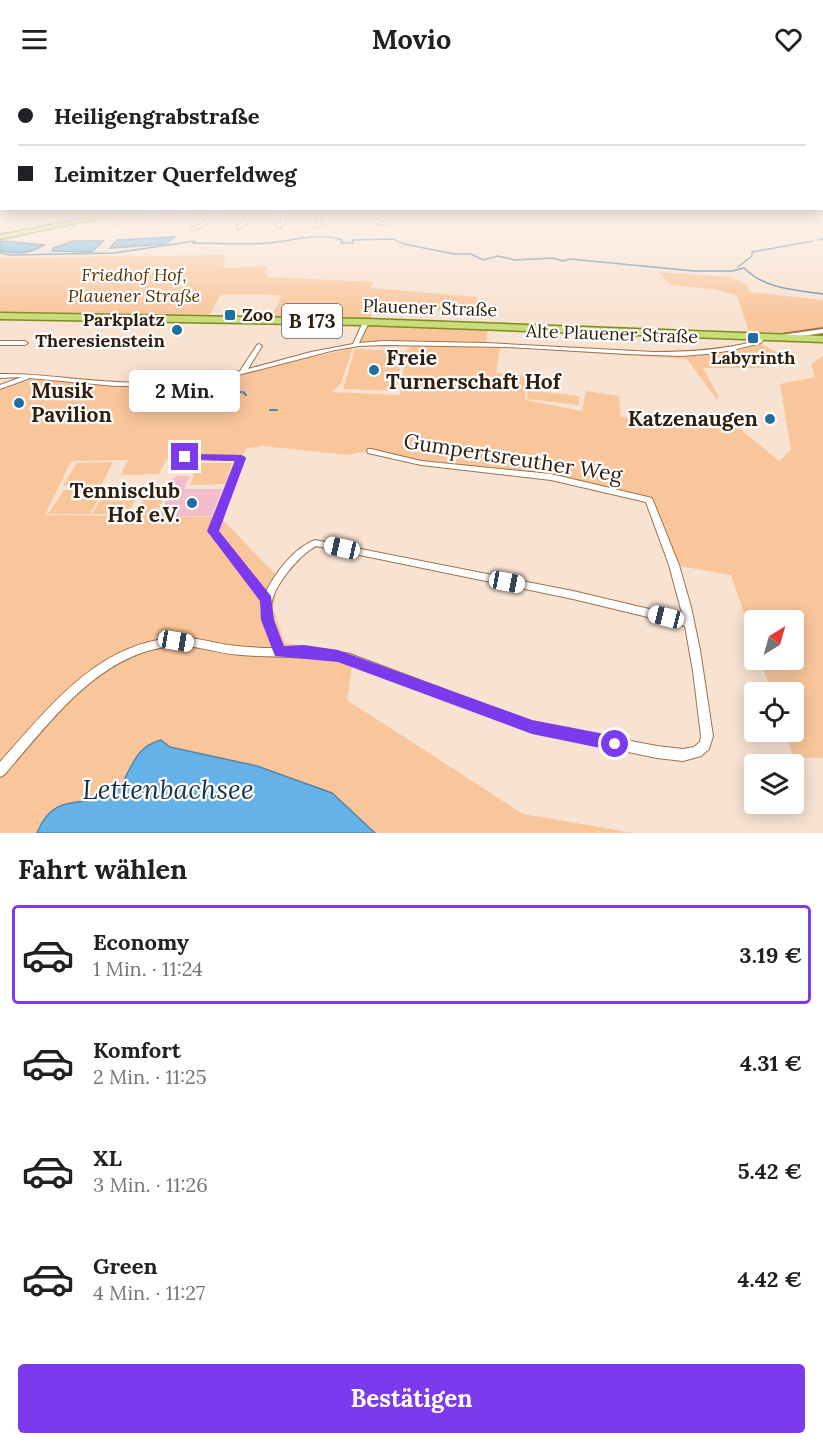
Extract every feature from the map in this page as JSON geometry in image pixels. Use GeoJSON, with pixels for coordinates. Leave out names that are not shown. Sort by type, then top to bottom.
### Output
{"type":"FeatureCollection","features":[{"type":"Feature","properties":{"kind":"main road","name":"Plauener Straße"},"geometry":{"type":"LineString","coordinates":[[0,316],[366,322],[823,339]]}},
{"type":"Feature","properties":{"kind":"street"},"geometry":{"type":"LineString","coordinates":[[355,345],[366,322]]}},
{"type":"Feature","properties":{"kind":"street"},"geometry":{"type":"LineString","coordinates":[[781,337],[823,332]]}},
{"type":"Feature","properties":{"kind":"street","name":"Alte Plauener Straße"},"geometry":{"type":"LineString","coordinates":[[0,376],[48,376],[133,385],[195,382],[355,345],[382,343],[506,345],[676,353],[732,349],[759,342],[762,337]]}},
{"type":"Feature","properties":{"kind":"street"},"geometry":{"type":"LineString","coordinates":[[0,344],[25,343]]}},
{"type":"Feature","properties":{"kind":"street"},"geometry":{"type":"LineString","coordinates":[[243,372],[259,346]]}},
{"type":"Feature","properties":{"kind":"street"},"geometry":{"type":"LineString","coordinates":[[0,387],[24,379],[48,376]]}},
{"type":"Feature","properties":{"kind":"street","name":"Gumpertsreuther Weg"},"geometry":{"type":"LineString","coordinates":[[371,451],[421,463],[551,477],[649,500],[674,565],[689,623]]}},
{"type":"Feature","properties":{"kind":"street"},"geometry":{"type":"LineString","coordinates":[[185,457],[241,458],[213,531],[267,600]]}},
{"type":"Feature","properties":{"kind":"street"},"geometry":{"type":"LineString","coordinates":[[0,771],[80,685],[120,657],[140,648],[176,641],[240,651],[280,652],[326,653],[350,659],[532,727],[657,752],[683,755],[698,752],[705,745],[707,736],[699,670],[689,623],[573,595],[315,543],[306,547],[299,554],[269,591],[268,620],[280,652]]}},
{"type":"Feature","properties":{"kind":"green space","name":"Friedhof Hof, Plauener Straße"},"geometry":{"type":"Polygon","coordinates":[[[226,255],[223,268],[267,266],[267,277],[374,282],[370,288],[477,297],[476,314],[371,304],[371,321],[271,318],[282,295],[221,294],[208,317],[0,314],[0,258],[226,255]]]}},
{"type":"Feature","properties":{"kind":"green space"},"geometry":{"type":"Polygon","coordinates":[[[658,272],[730,277],[747,285],[750,292],[823,300],[823,329],[784,333],[749,332],[737,295],[712,289],[671,285],[658,272]]]}},
{"type":"Feature","properties":{"kind":"green space"},"geometry":{"type":"Polygon","coordinates":[[[367,323],[488,328],[486,343],[358,343],[367,323]]]}},
{"type":"Feature","properties":{"kind":"green space"},"geometry":{"type":"Polygon","coordinates":[[[761,344],[790,359],[762,368],[703,368],[719,397],[717,400],[687,359],[573,352],[699,354],[736,351],[761,344]]]}},
{"type":"Feature","properties":{"kind":"green space"},"geometry":{"type":"Polygon","coordinates":[[[413,345],[500,348],[496,373],[527,376],[525,400],[582,411],[586,391],[619,396],[621,417],[740,429],[779,461],[791,450],[780,384],[815,377],[811,364],[823,356],[823,758],[804,758],[804,754],[793,754],[788,742],[804,742],[804,682],[768,682],[764,670],[804,670],[804,610],[744,610],[744,613],[731,575],[674,565],[649,500],[593,485],[421,463],[371,451],[347,455],[263,446],[247,448],[241,458],[166,460],[159,474],[121,475],[128,460],[71,461],[45,515],[135,516],[149,489],[168,489],[155,516],[220,517],[279,578],[273,609],[285,643],[354,654],[347,700],[523,814],[634,833],[0,833],[0,390],[31,380],[57,379],[78,383],[140,387],[194,384],[353,348],[341,383],[332,392],[400,395],[406,350],[413,345]]]}},
{"type":"Feature","properties":{"kind":"green space","name":"Freie Turnerschaft Hof"},"geometry":{"type":"Polygon","coordinates":[[[355,349],[403,351],[396,391],[343,389],[355,349]]]}},
{"type":"Feature","properties":{"kind":"green space"},"geometry":{"type":"Polygon","coordinates":[[[528,390],[579,396],[579,405],[527,399],[528,390]]]}},
{"type":"Feature","properties":{"kind":"green space"},"geometry":{"type":"Polygon","coordinates":[[[113,462],[101,485],[63,485],[77,463],[113,462]]]}},
{"type":"Feature","properties":{"kind":"green space"},"geometry":{"type":"Polygon","coordinates":[[[198,463],[232,463],[225,484],[190,485],[198,463]]]}},
{"type":"Feature","properties":{"kind":"green space"},"geometry":{"type":"Polygon","coordinates":[[[64,490],[103,490],[90,514],[48,514],[64,490]]]}},
{"type":"Feature","properties":{"kind":"green space"},"geometry":{"type":"Polygon","coordinates":[[[106,490],[140,490],[128,514],[92,514],[106,490]]]}},
{"type":"Feature","properties":{"kind":"water"},"geometry":{"type":"Polygon","coordinates":[[[0,246],[42,246],[28,252],[0,251],[0,246]]]}},
{"type":"Feature","properties":{"kind":"water"},"geometry":{"type":"Polygon","coordinates":[[[98,246],[92,252],[52,251],[53,248],[98,246]]]}},
{"type":"Feature","properties":{"kind":"water","name":"Lettenbachsee"},"geometry":{"type":"Polygon","coordinates":[[[161,740],[170,747],[257,766],[332,793],[375,833],[37,833],[53,810],[73,802],[106,797],[117,790],[138,754],[161,740]]]}},
{"type":"Feature","properties":{"kind":"building"},"geometry":{"type":"Polygon","coordinates":[[[202,296],[197,302],[170,302],[174,297],[202,296]]]}},
{"type":"Feature","properties":{"kind":"building","name":"Tennisclub Hof e.V."},"geometry":{"type":"Polygon","coordinates":[[[190,476],[184,489],[222,489],[212,516],[159,516],[173,486],[170,486],[173,478],[190,476]]]}},
{"type":"Feature","properties":{"kind":"waterway"},"geometry":{"type":"LineString","coordinates":[[0,253],[11,255],[114,253],[160,246]]}},
{"type":"Feature","properties":{"kind":"waterway"},"geometry":{"type":"LineString","coordinates":[[415,246],[454,254],[471,254],[483,260],[498,256],[515,260],[553,258],[563,261],[570,259],[694,271],[732,271],[744,268],[752,275],[771,284],[791,290],[823,294]]}},
{"type":"Feature","properties":{"kind":"waterway"},"geometry":{"type":"LineString","coordinates":[[738,267],[752,256],[752,252],[784,246]]}},
{"type":"Feature","properties":{"kind":"waterway"},"geometry":{"type":"LineString","coordinates":[[216,394],[241,392]]}},
{"type":"Feature","properties":{"kind":"waterway"},"geometry":{"type":"LineString","coordinates":[[243,392],[246,395]]}},
{"type":"Feature","properties":{"kind":"waterway"},"geometry":{"type":"LineString","coordinates":[[270,410],[277,410]]}},
{"type":"Feature","properties":{"kind":"place","name":"Zoo"},"geometry":{"type":"Point","coordinates":[230,315]}},
{"type":"Feature","properties":{"kind":"place","name":"Parkplatz Theresienstein"},"geometry":{"type":"Point","coordinates":[177,330]}},
{"type":"Feature","properties":{"kind":"place","name":"Labyrinth"},"geometry":{"type":"Point","coordinates":[753,338]}},
{"type":"Feature","properties":{"kind":"place","name":"Freie Turnerschaft Hof"},"geometry":{"type":"Point","coordinates":[374,370]}},
{"type":"Feature","properties":{"kind":"place","name":"Musik Pavilion"},"geometry":{"type":"Point","coordinates":[19,403]}},
{"type":"Feature","properties":{"kind":"place","name":"Katzenaugen"},"geometry":{"type":"Point","coordinates":[770,419]}},
{"type":"Feature","properties":{"kind":"place","name":"Tennisclub Hof e.V."},"geometry":{"type":"Point","coordinates":[192,503]}},
{"type":"Feature","properties":{"kind":"route"},"geometry":{"type":"LineString","coordinates":[[185,457],[241,458],[213,531],[267,600],[268,620],[280,652],[326,653],[350,659],[532,727],[615,744]]}}]}
